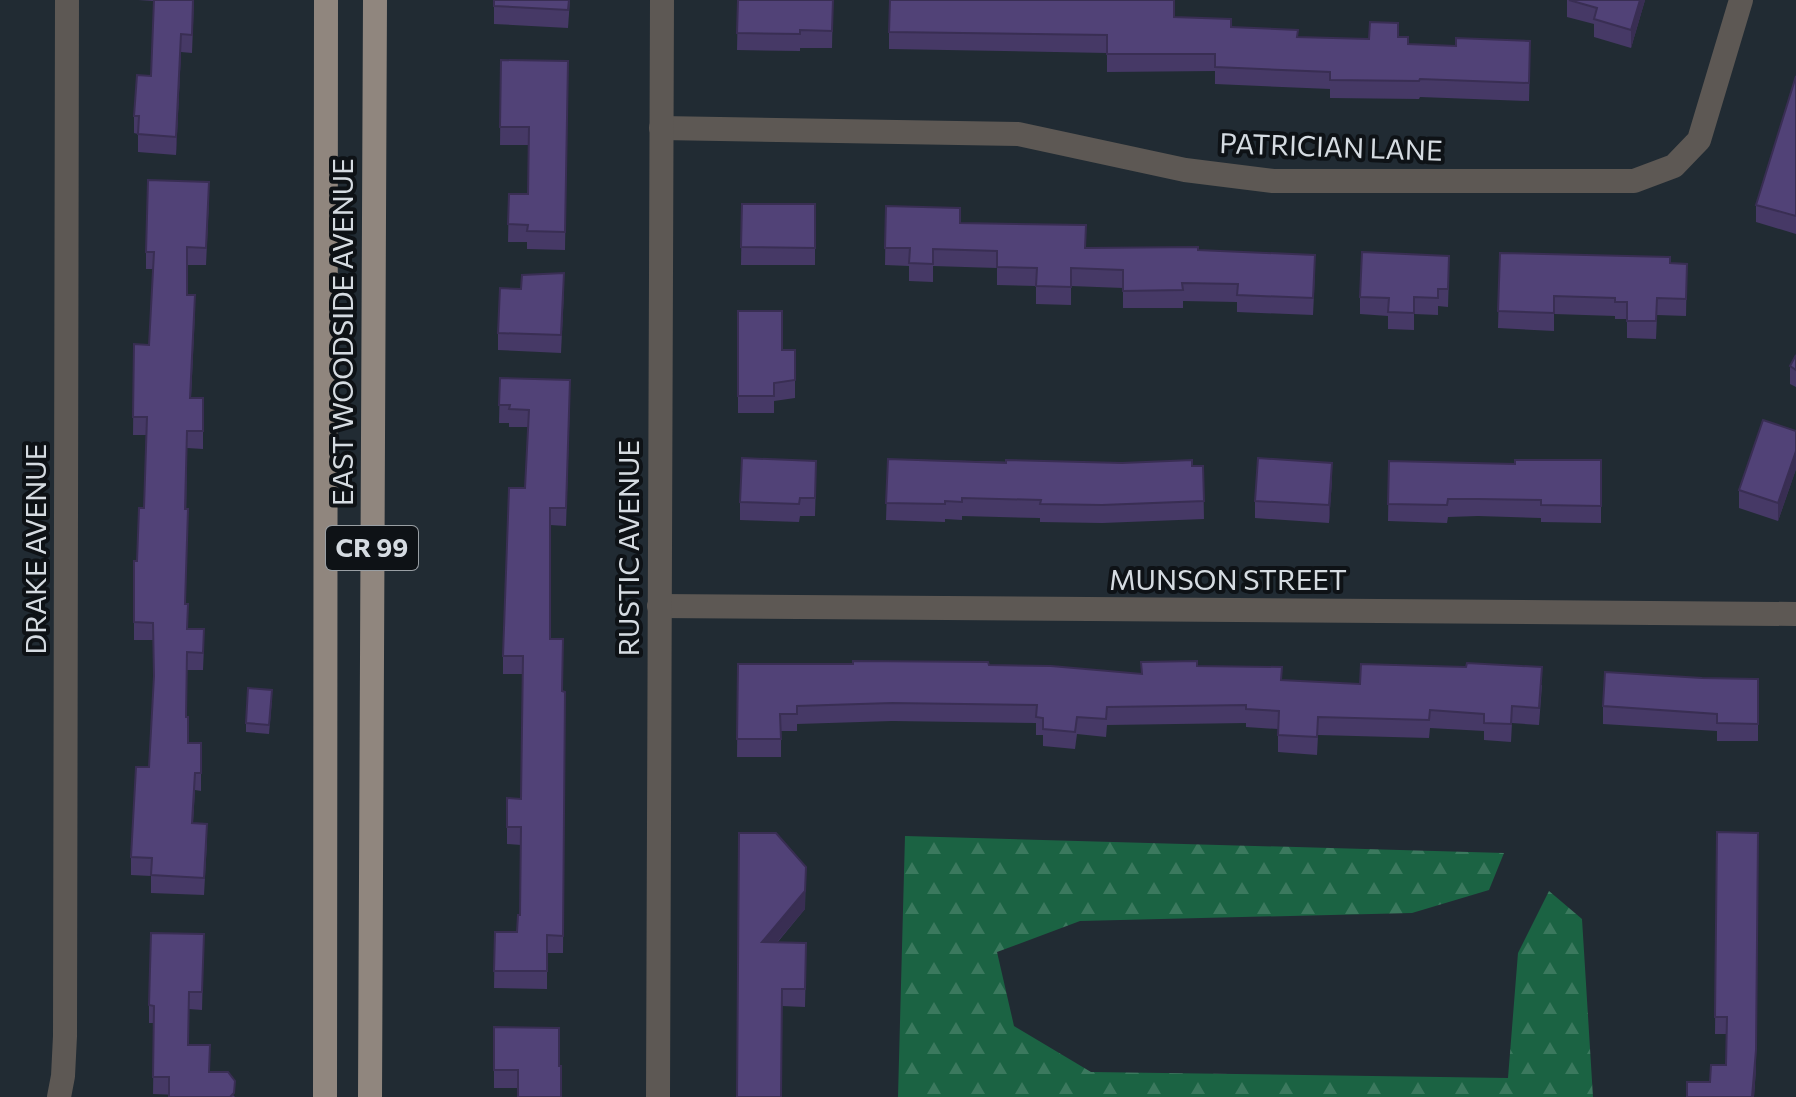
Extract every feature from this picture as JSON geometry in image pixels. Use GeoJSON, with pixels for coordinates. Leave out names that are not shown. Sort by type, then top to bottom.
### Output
{"type":"FeatureCollection","features":[{"type":"Feature","properties":{"kind":"main road","name":"EAST WOODSIDE AVENUE"},"geometry":{"type":"LineString","coordinates":[[325,1097],[326,0]]}},
{"type":"Feature","properties":{"kind":"main road","name":"EAST WOODSIDE AVENUE"},"geometry":{"type":"LineString","coordinates":[[370,1097],[375,0]]}},
{"type":"Feature","properties":{"kind":"street","name":"DRAKE AVENUE"},"geometry":{"type":"LineString","coordinates":[[59,1097],[65,1036],[67,0]]}},
{"type":"Feature","properties":{"kind":"street","name":"RUSTIC AVENUE"},"geometry":{"type":"LineString","coordinates":[[658,1097],[662,0]]}},
{"type":"Feature","properties":{"kind":"street","name":"PATRICIAN LANE"},"geometry":{"type":"LineString","coordinates":[[661,128],[1018,134],[1185,170],[1273,181],[1634,181],[1674,166],[1699,140],[1741,0]]}},
{"type":"Feature","properties":{"kind":"street","name":"MUNSON STREET"},"geometry":{"type":"LineString","coordinates":[[659,606],[1796,614]]}},
{"type":"Feature","properties":{"kind":"green space"},"geometry":{"type":"Polygon","coordinates":[[[905,836],[1504,853],[1489,890],[1412,913],[1080,921],[997,952],[1014,1026],[1091,1072],[1508,1078],[1518,953],[1549,891],[1582,919],[1593,1097],[898,1097],[905,836]]]}},
{"type":"Feature","properties":{"kind":"building"},"geometry":{"type":"Polygon","coordinates":[[[154,0],[193,0],[192,35],[181,34],[176,137],[138,134],[139,116],[134,116],[137,75],[151,76],[154,0]]]}},
{"type":"Feature","properties":{"kind":"building"},"geometry":{"type":"Polygon","coordinates":[[[494,0],[569,0],[568,10],[494,6],[494,0]]]}},
{"type":"Feature","properties":{"kind":"building"},"geometry":{"type":"Polygon","coordinates":[[[738,0],[833,0],[832,31],[737,33],[738,0]]]}},
{"type":"Feature","properties":{"kind":"building"},"geometry":{"type":"Polygon","coordinates":[[[890,0],[1174,0],[1174,17],[1231,19],[1231,27],[1298,30],[1297,37],[1369,39],[1370,22],[1398,23],[1398,37],[1408,37],[1408,44],[1456,46],[1456,38],[1530,41],[1529,83],[1330,80],[1330,72],[1215,67],[1215,54],[1107,54],[1107,35],[889,32],[890,0]]]}},
{"type":"Feature","properties":{"kind":"building"},"geometry":{"type":"Polygon","coordinates":[[[1569,0],[1640,0],[1631,30],[1594,19],[1597,8],[1569,0]]]}},
{"type":"Feature","properties":{"kind":"building"},"geometry":{"type":"Polygon","coordinates":[[[501,60],[568,61],[565,232],[527,231],[528,225],[508,224],[509,194],[528,194],[529,127],[500,127],[501,60]]]}},
{"type":"Feature","properties":{"kind":"building"},"geometry":{"type":"Polygon","coordinates":[[[1796,76],[1796,216],[1756,205],[1796,76]]]}},
{"type":"Feature","properties":{"kind":"building"},"geometry":{"type":"Polygon","coordinates":[[[148,180],[209,182],[206,248],[187,247],[187,295],[195,295],[190,398],[203,398],[203,431],[187,431],[185,509],[188,509],[187,629],[204,629],[203,653],[187,652],[186,717],[188,743],[201,743],[201,773],[195,773],[192,823],[207,824],[204,878],[151,875],[152,858],[131,857],[136,767],[149,767],[154,676],[153,623],[134,622],[134,561],[137,561],[139,508],[144,508],[147,417],[133,417],[134,344],[149,345],[154,252],[146,252],[148,180]]]}},
{"type":"Feature","properties":{"kind":"building"},"geometry":{"type":"Polygon","coordinates":[[[742,204],[815,204],[815,248],[741,247],[742,204]]]}},
{"type":"Feature","properties":{"kind":"building"},"geometry":{"type":"Polygon","coordinates":[[[886,206],[960,208],[960,223],[1086,225],[1085,248],[1198,247],[1198,250],[1315,255],[1313,298],[1237,295],[1238,284],[1182,283],[1183,290],[1123,291],[1123,270],[1071,268],[1071,287],[1036,286],[1037,268],[997,267],[997,251],[933,249],[933,264],[909,263],[910,248],[885,248],[886,206]]]}},
{"type":"Feature","properties":{"kind":"building"},"geometry":{"type":"Polygon","coordinates":[[[1362,252],[1449,256],[1448,289],[1438,289],[1438,298],[1414,297],[1414,313],[1388,312],[1389,298],[1360,297],[1362,252]]]}},
{"type":"Feature","properties":{"kind":"building"},"geometry":{"type":"Polygon","coordinates":[[[1500,253],[1670,257],[1670,263],[1687,264],[1686,299],[1657,298],[1656,321],[1627,321],[1627,302],[1615,302],[1615,298],[1554,296],[1554,313],[1498,311],[1500,253]]]}},
{"type":"Feature","properties":{"kind":"building"},"geometry":{"type":"Polygon","coordinates":[[[564,273],[561,335],[498,333],[500,288],[521,289],[522,275],[564,273]]]}},
{"type":"Feature","properties":{"kind":"building"},"geometry":{"type":"Polygon","coordinates":[[[738,311],[782,311],[782,350],[795,350],[795,380],[774,383],[774,396],[738,396],[738,311]]]}},
{"type":"Feature","properties":{"kind":"building"},"geometry":{"type":"Polygon","coordinates":[[[1796,355],[1796,370],[1790,366],[1796,355]]]}},
{"type":"Feature","properties":{"kind":"building"},"geometry":{"type":"Polygon","coordinates":[[[500,378],[570,380],[566,508],[550,508],[550,639],[563,639],[562,691],[565,692],[563,936],[547,935],[547,971],[494,971],[495,932],[517,932],[520,915],[521,827],[507,827],[507,798],[521,799],[523,656],[503,656],[509,488],[525,488],[529,410],[499,405],[500,378]]]}},
{"type":"Feature","properties":{"kind":"building"},"geometry":{"type":"Polygon","coordinates":[[[1763,420],[1796,431],[1796,451],[1778,503],[1739,490],[1763,420]]]}},
{"type":"Feature","properties":{"kind":"building"},"geometry":{"type":"Polygon","coordinates":[[[742,458],[816,461],[815,498],[800,498],[799,504],[740,502],[742,458]]]}},
{"type":"Feature","properties":{"kind":"building"},"geometry":{"type":"Polygon","coordinates":[[[1258,458],[1332,463],[1329,505],[1255,501],[1258,458]]]}},
{"type":"Feature","properties":{"kind":"building"},"geometry":{"type":"Polygon","coordinates":[[[888,459],[1006,463],[1006,460],[1122,463],[1192,460],[1192,466],[1203,466],[1204,501],[1102,505],[962,498],[962,502],[945,501],[945,504],[886,503],[888,459]]]}},
{"type":"Feature","properties":{"kind":"building"},"geometry":{"type":"Polygon","coordinates":[[[1515,460],[1601,460],[1601,506],[1541,505],[1541,500],[1478,499],[1448,499],[1447,505],[1388,504],[1389,461],[1515,464],[1515,460]]]}},
{"type":"Feature","properties":{"kind":"building"},"geometry":{"type":"Polygon","coordinates":[[[853,661],[988,662],[989,665],[1051,666],[1142,674],[1141,662],[1197,661],[1197,666],[1282,667],[1281,680],[1360,684],[1361,664],[1466,667],[1467,663],[1542,667],[1539,708],[1512,706],[1511,724],[1484,723],[1484,714],[1430,710],[1429,720],[1318,717],[1317,737],[1278,735],[1279,711],[1246,709],[1246,705],[1107,707],[1106,719],[1077,717],[1075,732],[1043,729],[1043,718],[1036,717],[1037,705],[892,703],[797,706],[797,714],[780,714],[781,739],[737,739],[738,664],[853,664],[853,661]]]}},
{"type":"Feature","properties":{"kind":"building"},"geometry":{"type":"Polygon","coordinates":[[[1605,672],[1758,679],[1758,724],[1717,723],[1717,714],[1603,706],[1605,672]]]}},
{"type":"Feature","properties":{"kind":"building"},"geometry":{"type":"Polygon","coordinates":[[[248,688],[272,690],[269,725],[246,723],[248,688]]]}},
{"type":"Feature","properties":{"kind":"building"},"geometry":{"type":"Polygon","coordinates":[[[1717,832],[1758,833],[1756,1050],[1752,1097],[1687,1097],[1687,1082],[1710,1082],[1711,1065],[1726,1065],[1727,1017],[1715,1017],[1717,832]]]}},
{"type":"Feature","properties":{"kind":"building"},"geometry":{"type":"Polygon","coordinates":[[[739,833],[776,833],[806,867],[805,891],[762,942],[806,943],[805,989],[782,989],[781,1097],[737,1097],[739,833]]]}},
{"type":"Feature","properties":{"kind":"building"},"geometry":{"type":"Polygon","coordinates":[[[151,933],[204,934],[202,992],[189,992],[188,1045],[210,1045],[209,1072],[228,1072],[235,1081],[234,1093],[230,1097],[169,1097],[169,1077],[153,1077],[154,1006],[149,1005],[151,933]]]}},
{"type":"Feature","properties":{"kind":"building"},"geometry":{"type":"Polygon","coordinates":[[[494,1027],[559,1028],[561,1097],[518,1097],[518,1070],[494,1070],[494,1027]]]}}]}
